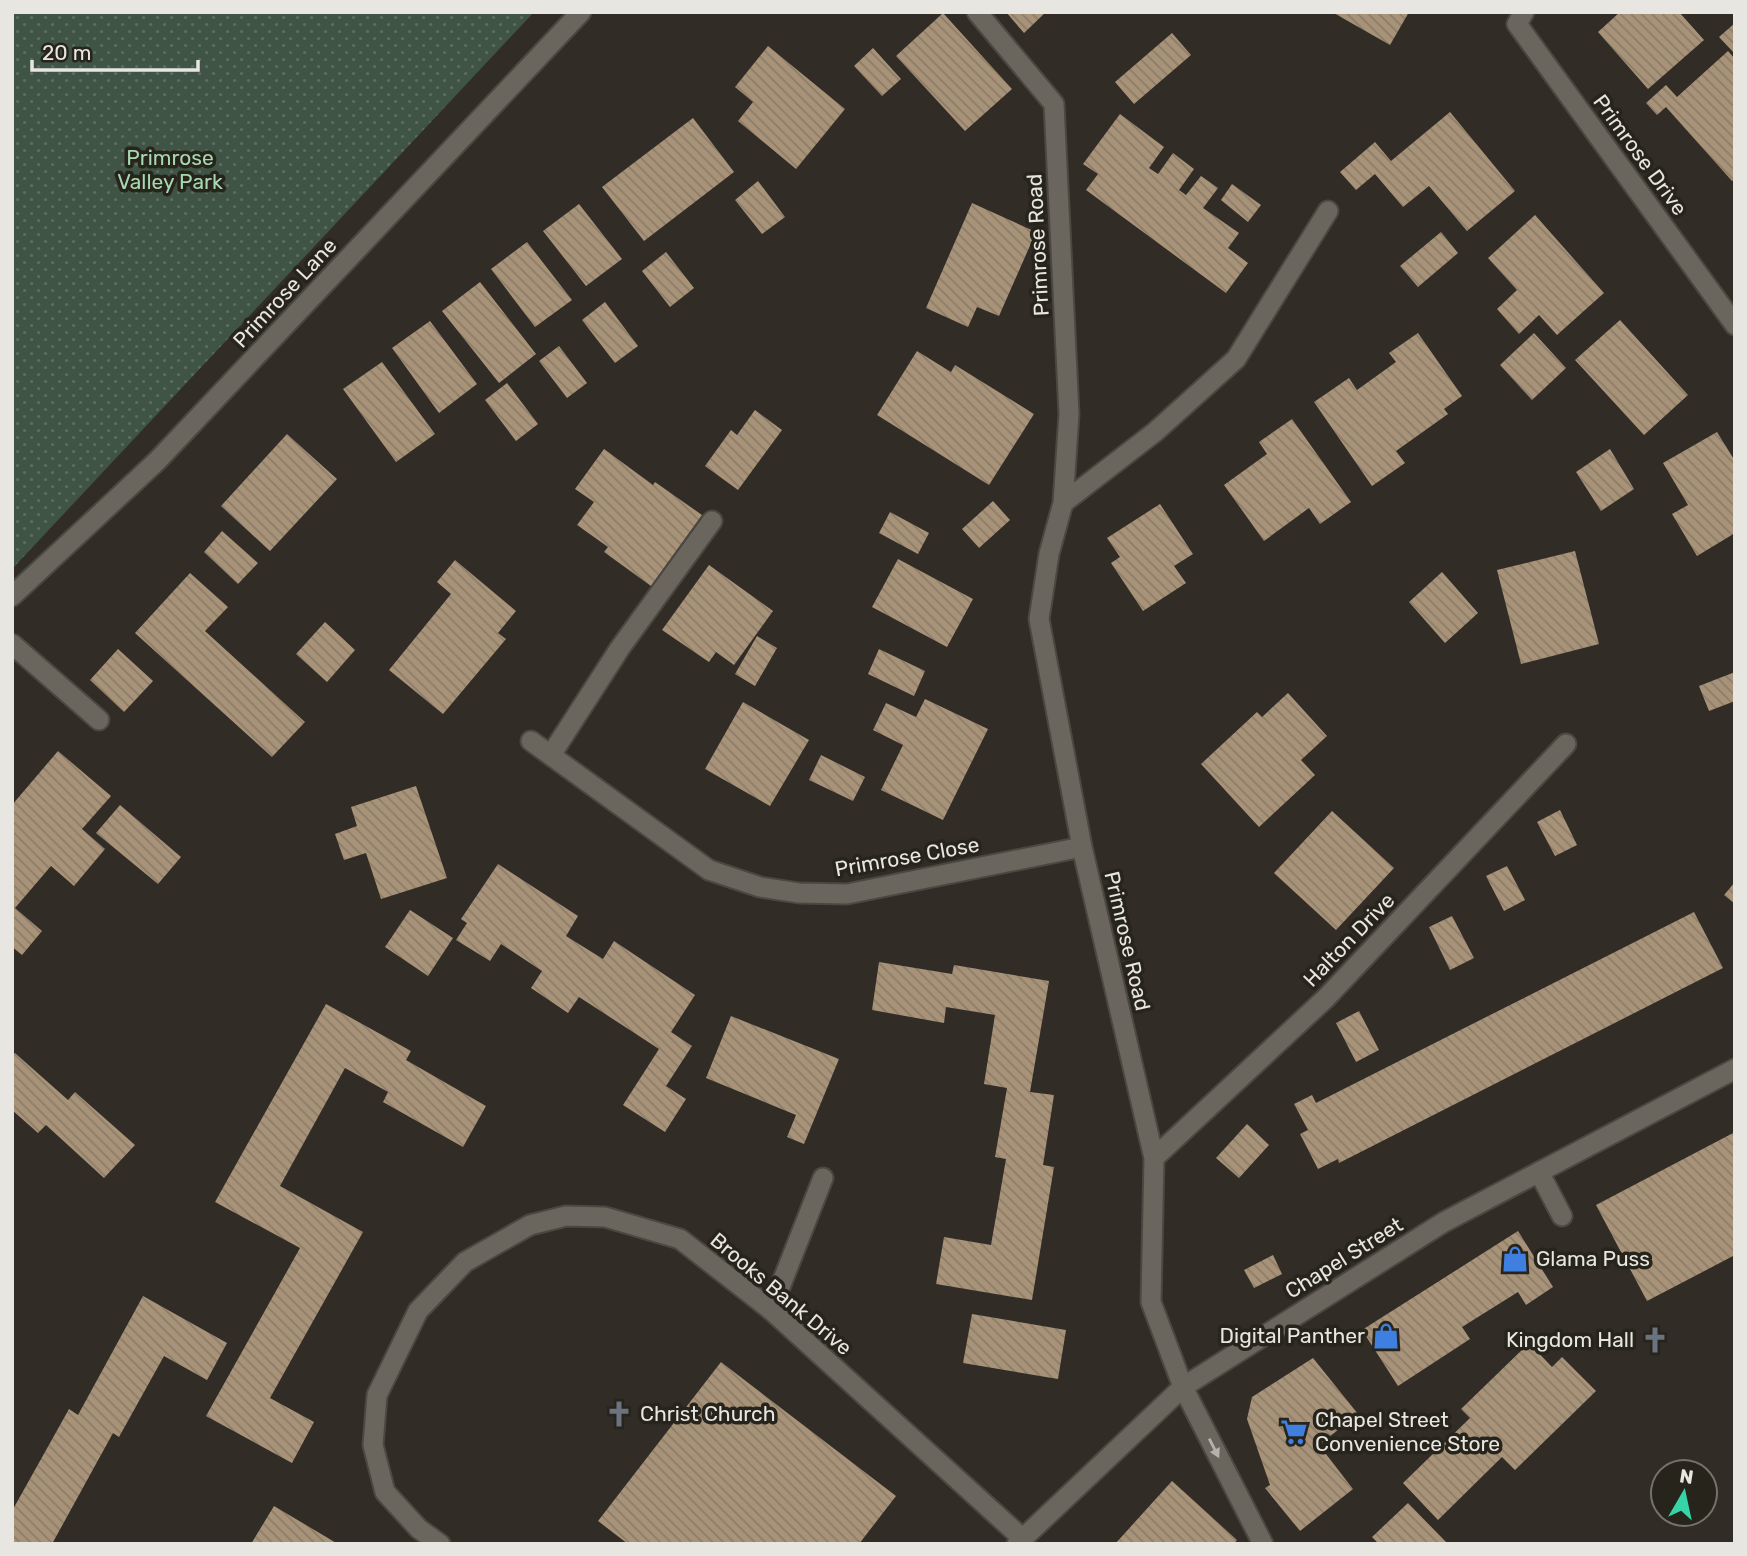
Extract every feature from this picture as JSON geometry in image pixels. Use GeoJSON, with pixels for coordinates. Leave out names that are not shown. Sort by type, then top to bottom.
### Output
{"type":"FeatureCollection","features":[{"type":"Feature","properties":{"kind":"street","name":"Primrose Lane"},"geometry":{"type":"LineString","coordinates":[[12,596],[157,461],[581,12]]}},
{"type":"Feature","properties":{"kind":"street","name":"Primrose Road"},"geometry":{"type":"LineString","coordinates":[[977,12],[1054,104],[1069,414],[1063,503],[1049,554],[1039,619],[1082,847],[1154,1158],[1151,1302],[1183,1387],[1263,1544]]}},
{"type":"Feature","properties":{"kind":"street","name":"Primrose Drive"},"geometry":{"type":"LineString","coordinates":[[1524,12],[1517,23],[1735,325]]}},
{"type":"Feature","properties":{"kind":"street"},"geometry":{"type":"LineString","coordinates":[[1063,503],[1155,432],[1236,359],[1328,211]]}},
{"type":"Feature","properties":{"kind":"street"},"geometry":{"type":"LineString","coordinates":[[551,755],[620,648],[712,521]]}},
{"type":"Feature","properties":{"kind":"street"},"geometry":{"type":"LineString","coordinates":[[12,644],[99,720]]}},
{"type":"Feature","properties":{"kind":"street","name":"Primrose Close"},"geometry":{"type":"LineString","coordinates":[[531,741],[709,870],[760,887],[799,893],[847,894],[1082,847]]}},
{"type":"Feature","properties":{"kind":"street","name":"Halton Drive"},"geometry":{"type":"LineString","coordinates":[[1154,1158],[1326,998],[1566,744]]}},
{"type":"Feature","properties":{"kind":"street","name":"Chapel Street"},"geometry":{"type":"LineString","coordinates":[[1020,1541],[1183,1387],[1444,1222],[1735,1069]]}},
{"type":"Feature","properties":{"kind":"street"},"geometry":{"type":"LineString","coordinates":[[1539,1172],[1562,1216]]}},
{"type":"Feature","properties":{"kind":"street"},"geometry":{"type":"LineString","coordinates":[[772,1310],[824,1178]]}},
{"type":"Feature","properties":{"kind":"street","name":"Brooks Bank Drive"},"geometry":{"type":"LineString","coordinates":[[440,1544],[419,1529],[385,1492],[373,1446],[377,1395],[418,1311],[465,1262],[530,1225],[566,1216],[605,1217],[680,1239],[772,1310],[1020,1541]]}},
{"type":"Feature","properties":{"kind":"green space","name":"Primrose Valley Park"},"geometry":{"type":"Polygon","coordinates":[[[12,12],[534,12],[13,568],[12,568],[12,12]]]}},
{"type":"Feature","properties":{"kind":"building"},"geometry":{"type":"Polygon","coordinates":[[[1006,12],[1046,12],[1024,33],[1006,12]]]}},
{"type":"Feature","properties":{"kind":"building"},"geometry":{"type":"Polygon","coordinates":[[[1332,12],[1409,12],[1390,45],[1332,12]]]}},
{"type":"Feature","properties":{"kind":"building"},"geometry":{"type":"Polygon","coordinates":[[[1620,12],[1679,12],[1704,40],[1648,89],[1598,32],[1620,12]]]}},
{"type":"Feature","properties":{"kind":"building"},"geometry":{"type":"Polygon","coordinates":[[[943,13],[1012,89],[965,131],[896,56],[943,13]]]}},
{"type":"Feature","properties":{"kind":"building"},"geometry":{"type":"Polygon","coordinates":[[[1735,23],[1735,51],[1733,52],[1719,37],[1735,23]]]}},
{"type":"Feature","properties":{"kind":"building"},"geometry":{"type":"Polygon","coordinates":[[[1172,33],[1191,55],[1134,104],[1115,82],[1172,33]]]}},
{"type":"Feature","properties":{"kind":"building"},"geometry":{"type":"Polygon","coordinates":[[[768,46],[845,109],[796,169],[738,121],[753,102],[735,87],[768,46]]]}},
{"type":"Feature","properties":{"kind":"building"},"geometry":{"type":"Polygon","coordinates":[[[873,48],[901,79],[882,96],[854,66],[873,48]]]}},
{"type":"Feature","properties":{"kind":"building"},"geometry":{"type":"Polygon","coordinates":[[[1728,51],[1735,59],[1735,179],[1732,181],[1666,107],[1657,115],[1646,103],[1666,85],[1677,97],[1728,51]]]}},
{"type":"Feature","properties":{"kind":"building"},"geometry":{"type":"Polygon","coordinates":[[[1450,112],[1515,191],[1467,231],[1429,186],[1403,207],[1375,174],[1356,190],[1340,172],[1375,142],[1391,161],[1450,112]]]}},
{"type":"Feature","properties":{"kind":"building"},"geometry":{"type":"Polygon","coordinates":[[[1120,114],[1164,147],[1149,168],[1158,174],[1173,153],[1194,169],[1179,190],[1186,195],[1201,176],[1218,188],[1203,208],[1239,233],[1228,248],[1248,263],[1226,293],[1086,190],[1098,174],[1083,164],[1120,114]]]}},
{"type":"Feature","properties":{"kind":"building"},"geometry":{"type":"Polygon","coordinates":[[[693,118],[734,172],[644,241],[602,187],[693,118]]]}},
{"type":"Feature","properties":{"kind":"building"},"geometry":{"type":"Polygon","coordinates":[[[758,181],[785,217],[762,234],[735,200],[758,181]]]}},
{"type":"Feature","properties":{"kind":"building"},"geometry":{"type":"Polygon","coordinates":[[[1232,184],[1261,205],[1248,222],[1221,200],[1232,184]]]}},
{"type":"Feature","properties":{"kind":"building"},"geometry":{"type":"Polygon","coordinates":[[[972,203],[1036,232],[999,316],[977,307],[968,327],[926,308],[972,203]]]}},
{"type":"Feature","properties":{"kind":"building"},"geometry":{"type":"Polygon","coordinates":[[[579,204],[622,259],[586,286],[543,231],[579,204]]]}},
{"type":"Feature","properties":{"kind":"building"},"geometry":{"type":"Polygon","coordinates":[[[1535,215],[1604,293],[1557,335],[1539,315],[1519,334],[1497,309],[1517,290],[1488,258],[1535,215]]]}},
{"type":"Feature","properties":{"kind":"building"},"geometry":{"type":"Polygon","coordinates":[[[1441,232],[1458,253],[1418,287],[1400,266],[1441,232]]]}},
{"type":"Feature","properties":{"kind":"building"},"geometry":{"type":"Polygon","coordinates":[[[527,242],[572,300],[535,327],[491,269],[527,242]]]}},
{"type":"Feature","properties":{"kind":"building"},"geometry":{"type":"Polygon","coordinates":[[[666,252],[694,288],[670,307],[642,271],[666,252]]]}},
{"type":"Feature","properties":{"kind":"building"},"geometry":{"type":"Polygon","coordinates":[[[480,282],[536,354],[499,383],[442,311],[480,282]]]}},
{"type":"Feature","properties":{"kind":"building"},"geometry":{"type":"Polygon","coordinates":[[[605,302],[638,346],[615,363],[582,320],[605,302]]]}},
{"type":"Feature","properties":{"kind":"building"},"geometry":{"type":"Polygon","coordinates":[[[1620,320],[1688,395],[1644,435],[1575,360],[1620,320]]]}},
{"type":"Feature","properties":{"kind":"building"},"geometry":{"type":"Polygon","coordinates":[[[430,321],[477,384],[439,413],[392,348],[430,321]]]}},
{"type":"Feature","properties":{"kind":"building"},"geometry":{"type":"Polygon","coordinates":[[[1418,333],[1462,396],[1444,409],[1448,414],[1396,451],[1405,463],[1372,486],[1314,402],[1349,378],[1357,390],[1396,362],[1389,353],[1418,333]]]}},
{"type":"Feature","properties":{"kind":"building"},"geometry":{"type":"Polygon","coordinates":[[[1534,333],[1566,368],[1532,400],[1500,365],[1534,333]]]}},
{"type":"Feature","properties":{"kind":"building"},"geometry":{"type":"Polygon","coordinates":[[[559,346],[587,383],[567,398],[539,361],[559,346]]]}},
{"type":"Feature","properties":{"kind":"building"},"geometry":{"type":"Polygon","coordinates":[[[917,351],[951,372],[955,365],[1034,414],[989,485],[877,415],[917,351]]]}},
{"type":"Feature","properties":{"kind":"building"},"geometry":{"type":"Polygon","coordinates":[[[382,362],[435,434],[396,462],[343,389],[382,362]]]}},
{"type":"Feature","properties":{"kind":"building"},"geometry":{"type":"Polygon","coordinates":[[[507,383],[538,424],[516,441],[485,400],[507,383]]]}},
{"type":"Feature","properties":{"kind":"building"},"geometry":{"type":"Polygon","coordinates":[[[755,410],[782,430],[738,490],[705,466],[731,430],[737,435],[755,410]]]}},
{"type":"Feature","properties":{"kind":"building"},"geometry":{"type":"Polygon","coordinates":[[[1292,419],[1351,502],[1320,524],[1309,508],[1264,541],[1224,485],[1267,454],[1259,442],[1292,419]]]}},
{"type":"Feature","properties":{"kind":"building"},"geometry":{"type":"Polygon","coordinates":[[[1717,432],[1735,461],[1735,533],[1697,556],[1672,514],[1688,505],[1663,463],[1717,432]]]}},
{"type":"Feature","properties":{"kind":"building"},"geometry":{"type":"Polygon","coordinates":[[[287,434],[337,479],[270,551],[221,506],[287,434]]]}},
{"type":"Feature","properties":{"kind":"building"},"geometry":{"type":"Polygon","coordinates":[[[604,449],[653,485],[655,482],[702,515],[651,586],[604,552],[608,547],[577,525],[594,502],[575,489],[604,449]]]}},
{"type":"Feature","properties":{"kind":"building"},"geometry":{"type":"Polygon","coordinates":[[[1610,449],[1634,489],[1601,511],[1576,472],[1610,449]]]}},
{"type":"Feature","properties":{"kind":"building"},"geometry":{"type":"Polygon","coordinates":[[[993,501],[1010,520],[979,548],[962,529],[993,501]]]}},
{"type":"Feature","properties":{"kind":"building"},"geometry":{"type":"Polygon","coordinates":[[[1160,504],[1193,554],[1174,566],[1186,583],[1143,611],[1111,563],[1120,557],[1107,538],[1160,504]]]}},
{"type":"Feature","properties":{"kind":"building"},"geometry":{"type":"Polygon","coordinates":[[[890,512],[929,533],[918,554],[879,533],[890,512]]]}},
{"type":"Feature","properties":{"kind":"building"},"geometry":{"type":"Polygon","coordinates":[[[222,531],[258,563],[238,584],[204,552],[222,531]]]}},
{"type":"Feature","properties":{"kind":"building"},"geometry":{"type":"Polygon","coordinates":[[[1575,551],[1599,644],[1521,664],[1497,570],[1575,551]]]}},
{"type":"Feature","properties":{"kind":"building"},"geometry":{"type":"Polygon","coordinates":[[[898,559],[973,599],[947,647],[872,607],[898,559]]]}},
{"type":"Feature","properties":{"kind":"building"},"geometry":{"type":"Polygon","coordinates":[[[455,560],[516,611],[498,633],[506,639],[443,714],[389,670],[451,594],[437,582],[455,560]]]}},
{"type":"Feature","properties":{"kind":"building"},"geometry":{"type":"Polygon","coordinates":[[[709,565],[773,611],[734,665],[716,652],[709,662],[662,630],[709,565]]]}},
{"type":"Feature","properties":{"kind":"building"},"geometry":{"type":"Polygon","coordinates":[[[1442,572],[1478,613],[1445,643],[1409,602],[1442,572]]]}},
{"type":"Feature","properties":{"kind":"building"},"geometry":{"type":"Polygon","coordinates":[[[190,573],[228,607],[205,631],[305,722],[272,757],[135,633],[190,573]]]}},
{"type":"Feature","properties":{"kind":"building"},"geometry":{"type":"Polygon","coordinates":[[[325,622],[355,650],[327,682],[296,654],[325,622]]]}},
{"type":"Feature","properties":{"kind":"building"},"geometry":{"type":"Polygon","coordinates":[[[757,636],[777,648],[755,686],[735,674],[757,636]]]}},
{"type":"Feature","properties":{"kind":"building"},"geometry":{"type":"Polygon","coordinates":[[[118,649],[153,681],[124,712],[90,680],[118,649]]]}},
{"type":"Feature","properties":{"kind":"building"},"geometry":{"type":"Polygon","coordinates":[[[879,649],[925,671],[914,696],[868,674],[879,649]]]}},
{"type":"Feature","properties":{"kind":"building"},"geometry":{"type":"Polygon","coordinates":[[[1735,672],[1735,701],[1709,711],[1699,686],[1735,672]]]}},
{"type":"Feature","properties":{"kind":"building"},"geometry":{"type":"Polygon","coordinates":[[[1288,693],[1327,736],[1301,760],[1315,775],[1259,827],[1201,764],[1257,712],[1262,717],[1288,693]]]}},
{"type":"Feature","properties":{"kind":"building"},"geometry":{"type":"Polygon","coordinates":[[[925,699],[988,729],[943,820],[881,790],[903,745],[873,730],[886,703],[916,717],[925,699]]]}},
{"type":"Feature","properties":{"kind":"building"},"geometry":{"type":"Polygon","coordinates":[[[743,702],[809,740],[770,806],[705,769],[743,702]]]}},
{"type":"Feature","properties":{"kind":"building"},"geometry":{"type":"Polygon","coordinates":[[[58,751],[111,796],[82,829],[105,849],[74,886],[51,866],[15,908],[42,931],[22,955],[12,947],[12,805],[58,751]]]}},
{"type":"Feature","properties":{"kind":"building"},"geometry":{"type":"Polygon","coordinates":[[[821,755],[865,777],[853,801],[809,780],[821,755]]]}},
{"type":"Feature","properties":{"kind":"building"},"geometry":{"type":"Polygon","coordinates":[[[416,786],[447,878],[381,899],[366,853],[344,860],[335,834],[357,826],[351,807],[416,786]]]}},
{"type":"Feature","properties":{"kind":"building"},"geometry":{"type":"Polygon","coordinates":[[[120,805],[181,857],[158,884],[96,833],[120,805]]]}},
{"type":"Feature","properties":{"kind":"building"},"geometry":{"type":"Polygon","coordinates":[[[1560,810],[1577,845],[1555,856],[1537,822],[1560,810]]]}},
{"type":"Feature","properties":{"kind":"building"},"geometry":{"type":"Polygon","coordinates":[[[1332,811],[1394,868],[1336,930],[1274,873],[1332,811]]]}},
{"type":"Feature","properties":{"kind":"building"},"geometry":{"type":"Polygon","coordinates":[[[498,864],[578,916],[566,936],[603,959],[614,941],[695,995],[671,1032],[692,1046],[666,1086],[686,1099],[665,1132],[623,1105],[659,1049],[579,997],[568,1013],[531,988],[542,971],[501,944],[490,961],[456,940],[467,923],[461,919],[498,864]]]}},
{"type":"Feature","properties":{"kind":"building"},"geometry":{"type":"Polygon","coordinates":[[[1507,866],[1525,900],[1504,911],[1486,876],[1507,866]]]}},
{"type":"Feature","properties":{"kind":"building"},"geometry":{"type":"Polygon","coordinates":[[[1735,882],[1735,904],[1724,895],[1735,882]]]}},
{"type":"Feature","properties":{"kind":"building"},"geometry":{"type":"Polygon","coordinates":[[[410,910],[453,938],[428,976],[385,947],[410,910]]]}},
{"type":"Feature","properties":{"kind":"building"},"geometry":{"type":"Polygon","coordinates":[[[1694,912],[1723,968],[1339,1163],[1338,1159],[1318,1169],[1300,1134],[1308,1130],[1294,1104],[1312,1095],[1316,1103],[1694,912]]]}},
{"type":"Feature","properties":{"kind":"building"},"geometry":{"type":"Polygon","coordinates":[[[1452,916],[1474,958],[1450,970],[1429,927],[1452,916]]]}},
{"type":"Feature","properties":{"kind":"building"},"geometry":{"type":"Polygon","coordinates":[[[879,962],[952,974],[954,965],[1049,981],[1030,1092],[1054,1095],[1043,1165],[1054,1167],[1032,1300],[936,1284],[944,1237],[991,1245],[1006,1159],[995,1157],[1007,1088],[984,1084],[995,1015],[946,1007],[944,1023],[872,1010],[879,962]]]}},
{"type":"Feature","properties":{"kind":"building"},"geometry":{"type":"Polygon","coordinates":[[[326,1004],[411,1051],[406,1060],[486,1106],[463,1147],[383,1102],[388,1092],[345,1068],[280,1186],[363,1232],[270,1398],[314,1422],[292,1463],[206,1416],[300,1248],[215,1202],[326,1004]]]}},
{"type":"Feature","properties":{"kind":"building"},"geometry":{"type":"Polygon","coordinates":[[[1359,1011],[1379,1050],[1356,1062],[1336,1023],[1359,1011]]]}},
{"type":"Feature","properties":{"kind":"building"},"geometry":{"type":"Polygon","coordinates":[[[731,1016],[839,1059],[804,1144],[787,1137],[796,1115],[706,1078],[731,1016]]]}},
{"type":"Feature","properties":{"kind":"building"},"geometry":{"type":"Polygon","coordinates":[[[15,1053],[68,1100],[75,1092],[135,1145],[104,1178],[46,1125],[38,1133],[12,1110],[12,1055],[15,1053]]]}},
{"type":"Feature","properties":{"kind":"building"},"geometry":{"type":"Polygon","coordinates":[[[1247,1124],[1269,1145],[1239,1178],[1216,1158],[1247,1124]]]}},
{"type":"Feature","properties":{"kind":"building"},"geometry":{"type":"Polygon","coordinates":[[[1735,1132],[1735,1255],[1647,1301],[1596,1205],[1735,1132]]]}},
{"type":"Feature","properties":{"kind":"building"},"geometry":{"type":"Polygon","coordinates":[[[1518,1231],[1553,1287],[1526,1305],[1518,1292],[1462,1327],[1470,1339],[1398,1386],[1362,1330],[1518,1231]]]}},
{"type":"Feature","properties":{"kind":"building"},"geometry":{"type":"Polygon","coordinates":[[[1273,1255],[1282,1274],[1254,1288],[1244,1270],[1273,1255]]]}},
{"type":"Feature","properties":{"kind":"building"},"geometry":{"type":"Polygon","coordinates":[[[143,1296],[227,1343],[207,1380],[164,1356],[119,1437],[113,1433],[52,1544],[12,1544],[12,1511],[69,1409],[78,1415],[143,1296]]]}},
{"type":"Feature","properties":{"kind":"building"},"geometry":{"type":"Polygon","coordinates":[[[972,1314],[1066,1330],[1058,1379],[963,1363],[972,1314]]]}},
{"type":"Feature","properties":{"kind":"building"},"geometry":{"type":"Polygon","coordinates":[[[1529,1343],[1552,1367],[1562,1357],[1596,1391],[1515,1470],[1502,1457],[1438,1520],[1403,1483],[1470,1418],[1461,1409],[1529,1343]]]}},
{"type":"Feature","properties":{"kind":"building","name":"Chapel Street Convenience Store"},"geometry":{"type":"Polygon","coordinates":[[[1313,1358],[1358,1414],[1319,1445],[1353,1489],[1300,1531],[1265,1488],[1270,1485],[1247,1419],[1252,1397],[1313,1358]]]}},
{"type":"Feature","properties":{"kind":"building"},"geometry":{"type":"Polygon","coordinates":[[[721,1362],[896,1496],[859,1544],[628,1544],[598,1521],[721,1362]]]}},
{"type":"Feature","properties":{"kind":"building"},"geometry":{"type":"Polygon","coordinates":[[[1172,1481],[1237,1540],[1234,1544],[1115,1544],[1172,1481]]]}},
{"type":"Feature","properties":{"kind":"building"},"geometry":{"type":"Polygon","coordinates":[[[1408,1503],[1448,1544],[1379,1544],[1372,1537],[1408,1503]]]}},
{"type":"Feature","properties":{"kind":"building"},"geometry":{"type":"Polygon","coordinates":[[[274,1506],[338,1544],[251,1544],[274,1506]]]}},
{"type":"Feature","properties":{"kind":"place","name":"Glama Puss"},"geometry":{"type":"Point","coordinates":[1515,1259]}},
{"type":"Feature","properties":{"kind":"place","name":"Digital Panther"},"geometry":{"type":"Point","coordinates":[1386,1336]}},
{"type":"Feature","properties":{"kind":"place","name":"Kingdom Hall"},"geometry":{"type":"Point","coordinates":[1655,1340]}},
{"type":"Feature","properties":{"kind":"place","name":"Christ Church"},"geometry":{"type":"Point","coordinates":[619,1414]}},
{"type":"Feature","properties":{"kind":"place","name":"Chapel Street Convenience Store"},"geometry":{"type":"Point","coordinates":[1294,1432]}}]}
